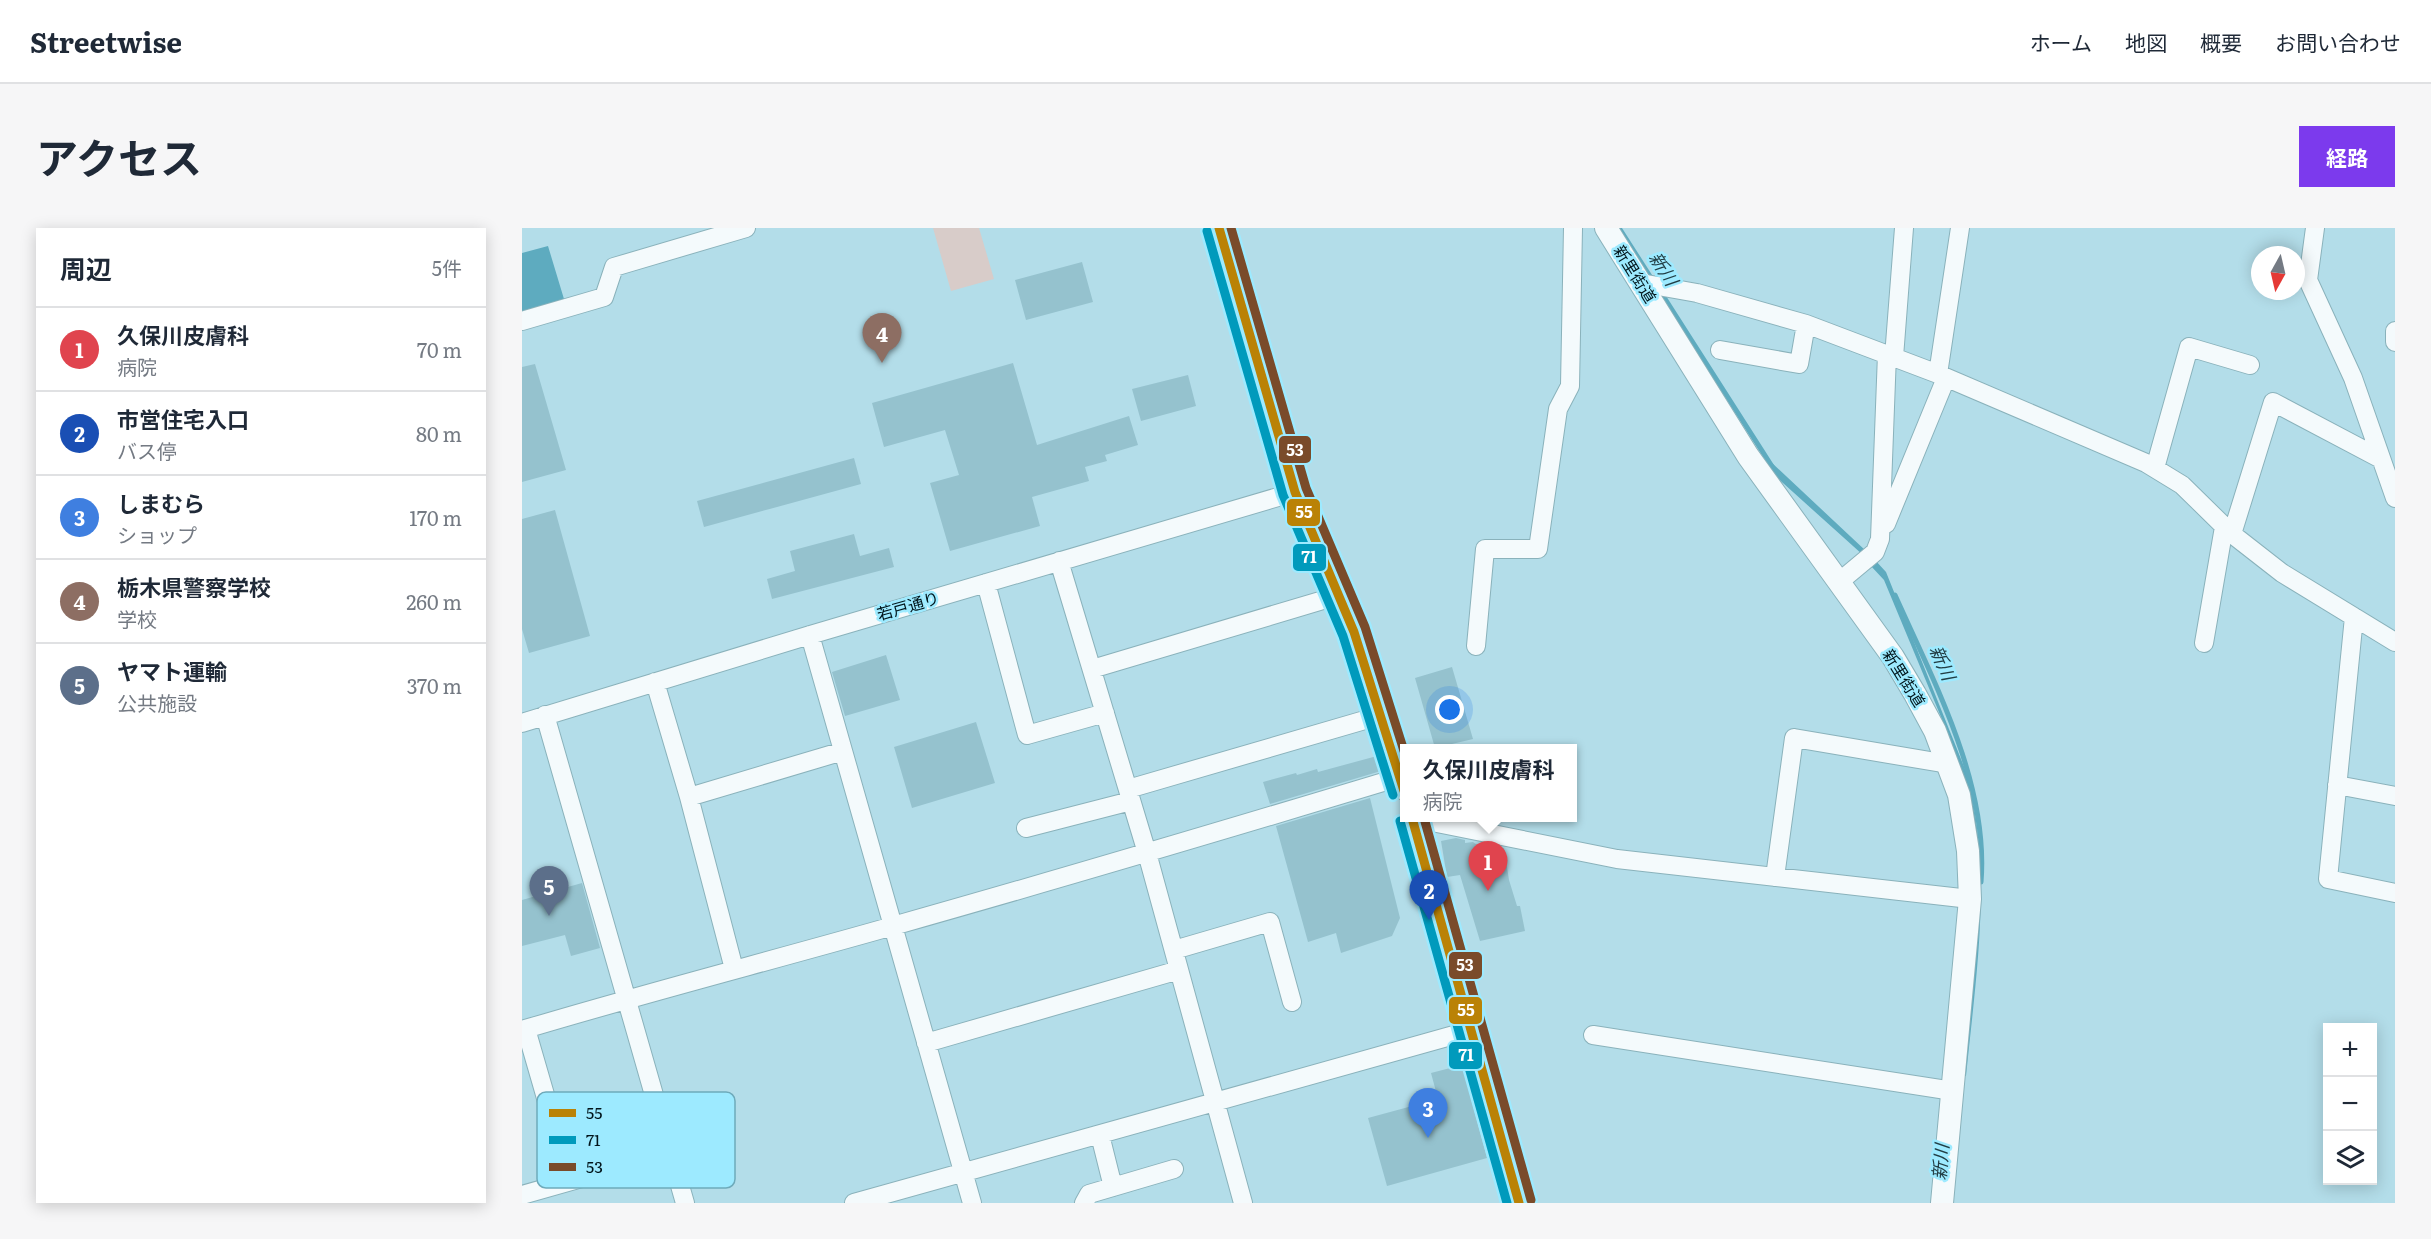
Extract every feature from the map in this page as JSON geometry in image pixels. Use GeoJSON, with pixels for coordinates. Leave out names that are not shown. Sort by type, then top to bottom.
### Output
{"type":"FeatureCollection","features":[{"type":"Feature","properties":{"kind":"main road","name":"新里街道"},"geometry":{"type":"LineString","coordinates":[[1606,228],[1644,283],[1748,456],[1893,657],[1935,730],[1959,795],[1968,851],[1970,899],[1942,1203]]}},
{"type":"Feature","properties":{"kind":"street"},"geometry":{"type":"LineString","coordinates":[[522,321],[604,297],[614,267],[746,228]]}},
{"type":"Feature","properties":{"kind":"street"},"geometry":{"type":"LineString","coordinates":[[1219,228],[1295,492],[1340,595],[1369,674],[1400,777]]}},
{"type":"Feature","properties":{"kind":"street"},"geometry":{"type":"LineString","coordinates":[[1476,646],[1485,549],[1538,549],[1558,409],[1570,386],[1573,228]]}},
{"type":"Feature","properties":{"kind":"street"},"geometry":{"type":"LineString","coordinates":[[1872,552],[1904,228]]}},
{"type":"Feature","properties":{"kind":"street"},"geometry":{"type":"LineString","coordinates":[[1839,582],[1872,552],[1942,376],[1960,228]]}},
{"type":"Feature","properties":{"kind":"street"},"geometry":{"type":"LineString","coordinates":[[2315,228],[2308,280],[2353,378],[2395,498]]}},
{"type":"Feature","properties":{"kind":"street"},"geometry":{"type":"LineString","coordinates":[[1644,283],[1697,293],[1806,324],[1942,376],[2155,468],[2182,484],[2228,530],[2282,573],[2395,642]]}},
{"type":"Feature","properties":{"kind":"street"},"geometry":{"type":"LineString","coordinates":[[1720,350],[1799,364],[1806,324]]}},
{"type":"Feature","properties":{"kind":"street"},"geometry":{"type":"LineString","coordinates":[[2395,331],[2395,342]]}},
{"type":"Feature","properties":{"kind":"street"},"geometry":{"type":"LineString","coordinates":[[2155,468],[2189,347],[2250,365]]}},
{"type":"Feature","properties":{"kind":"street"},"geometry":{"type":"LineString","coordinates":[[2204,643],[2228,530],[2273,402],[2381,459]]}},
{"type":"Feature","properties":{"kind":"street","name":"若戸通り"},"geometry":{"type":"LineString","coordinates":[[522,723],[810,635],[1295,492]]}},
{"type":"Feature","properties":{"kind":"street"},"geometry":{"type":"LineString","coordinates":[[1059,561],[1147,853],[1244,1203]]}},
{"type":"Feature","properties":{"kind":"street"},"geometry":{"type":"LineString","coordinates":[[986,583],[1027,735],[1106,713]]}},
{"type":"Feature","properties":{"kind":"street"},"geometry":{"type":"LineString","coordinates":[[1092,669],[1340,595]]}},
{"type":"Feature","properties":{"kind":"street"},"geometry":{"type":"LineString","coordinates":[[2354,617],[2328,879],[2395,893]]}},
{"type":"Feature","properties":{"kind":"street"},"geometry":{"type":"LineString","coordinates":[[810,635],[972,1203]]}},
{"type":"Feature","properties":{"kind":"street"},"geometry":{"type":"LineString","coordinates":[[655,682],[734,969]]}},
{"type":"Feature","properties":{"kind":"street"},"geometry":{"type":"LineString","coordinates":[[545,715],[653,1092]]}},
{"type":"Feature","properties":{"kind":"street"},"geometry":{"type":"LineString","coordinates":[[1026,828],[1382,715]]}},
{"type":"Feature","properties":{"kind":"street"},"geometry":{"type":"LineString","coordinates":[[1776,877],[1794,738],[1948,764]]}},
{"type":"Feature","properties":{"kind":"street"},"geometry":{"type":"LineString","coordinates":[[688,797],[843,751]]}},
{"type":"Feature","properties":{"kind":"street"},"geometry":{"type":"LineString","coordinates":[[543,1092],[524,1029],[1147,853],[1400,785]]}},
{"type":"Feature","properties":{"kind":"street"},"geometry":{"type":"LineString","coordinates":[[2337,785],[2395,796]]}},
{"type":"Feature","properties":{"kind":"street"},"geometry":{"type":"LineString","coordinates":[[1413,822],[1519,1203]]}},
{"type":"Feature","properties":{"kind":"street"},"geometry":{"type":"LineString","coordinates":[[1432,822],[1617,859],[1970,899]]}},
{"type":"Feature","properties":{"kind":"street"},"geometry":{"type":"LineString","coordinates":[[1174,950],[1270,922],[1292,1002]]}},
{"type":"Feature","properties":{"kind":"street"},"geometry":{"type":"LineString","coordinates":[[926,1043],[1179,970]]}},
{"type":"Feature","properties":{"kind":"street"},"geometry":{"type":"LineString","coordinates":[[854,1203],[1472,1030]]}},
{"type":"Feature","properties":{"kind":"street"},"geometry":{"type":"LineString","coordinates":[[1593,1035],[1953,1091]]}},
{"type":"Feature","properties":{"kind":"street"},"geometry":{"type":"LineString","coordinates":[[1100,1135],[1113,1187]]}},
{"type":"Feature","properties":{"kind":"street"},"geometry":{"type":"LineString","coordinates":[[1084,1203],[1089,1194],[1174,1169]]}},
{"type":"Feature","properties":{"kind":"street"},"geometry":{"type":"LineString","coordinates":[[522,1195],[544,1188]]}},
{"type":"Feature","properties":{"kind":"street"},"geometry":{"type":"LineString","coordinates":[[680,1188],[685,1203]]}},
{"type":"Feature","properties":{"kind":"shaded area"},"geometry":{"type":"Polygon","coordinates":[[[933,228],[979,228],[994,279],[951,291],[933,228]]]}},
{"type":"Feature","properties":{"kind":"water"},"geometry":{"type":"Polygon","coordinates":[[[548,246],[564,299],[522,312],[522,253],[548,246]]]}},
{"type":"Feature","properties":{"kind":"water"},"geometry":{"type":"Polygon","coordinates":[[[1771,462],[1866,551],[1863,555],[1764,466],[1771,462]]]}},
{"type":"Feature","properties":{"kind":"water"},"geometry":{"type":"Polygon","coordinates":[[[1875,560],[1886,572],[1967,774],[1975,812],[1981,887],[1980,925],[1966,1076],[1960,1075],[1976,903],[1946,729],[1884,580],[1870,565],[1875,560]]]}},
{"type":"Feature","properties":{"kind":"building"},"geometry":{"type":"Polygon","coordinates":[[[1082,262],[1093,302],[1026,320],[1015,280],[1082,262]]]}},
{"type":"Feature","properties":{"kind":"building"},"geometry":{"type":"Polygon","coordinates":[[[1013,363],[1037,445],[1129,416],[1138,445],[1105,455],[1107,461],[1085,467],[1089,481],[1032,497],[1040,526],[950,551],[930,483],[959,475],[945,430],[884,447],[872,403],[1013,363]]]}},
{"type":"Feature","properties":{"kind":"building"},"geometry":{"type":"Polygon","coordinates":[[[535,364],[566,470],[522,482],[522,367],[535,364]]]}},
{"type":"Feature","properties":{"kind":"building"},"geometry":{"type":"Polygon","coordinates":[[[1188,375],[1196,406],[1141,421],[1132,389],[1188,375]]]}},
{"type":"Feature","properties":{"kind":"building"},"geometry":{"type":"Polygon","coordinates":[[[854,458],[861,484],[704,527],[697,501],[854,458]]]}},
{"type":"Feature","properties":{"kind":"building"},"geometry":{"type":"Polygon","coordinates":[[[555,510],[590,636],[529,653],[522,629],[522,519],[555,510]]]}},
{"type":"Feature","properties":{"kind":"building"},"geometry":{"type":"Polygon","coordinates":[[[854,534],[860,556],[889,548],[894,567],[772,599],[767,579],[795,571],[790,551],[854,534]]]}},
{"type":"Feature","properties":{"kind":"building"},"geometry":{"type":"Polygon","coordinates":[[[886,655],[900,700],[845,716],[832,672],[886,655]]]}},
{"type":"Feature","properties":{"kind":"building"},"geometry":{"type":"Polygon","coordinates":[[[1452,667],[1473,739],[1452,744],[1434,744],[1415,678],[1452,667]]]}},
{"type":"Feature","properties":{"kind":"building"},"geometry":{"type":"Polygon","coordinates":[[[976,722],[995,783],[912,808],[894,747],[976,722]]]}},
{"type":"Feature","properties":{"kind":"building"},"geometry":{"type":"Polygon","coordinates":[[[1377,756],[1381,771],[1270,804],[1263,782],[1317,769],[1318,772],[1377,756]]]}},
{"type":"Feature","properties":{"kind":"building"},"geometry":{"type":"Polygon","coordinates":[[[1370,798],[1400,918],[1392,936],[1341,953],[1336,933],[1308,942],[1276,826],[1370,798]]]}},
{"type":"Feature","properties":{"kind":"building"},"geometry":{"type":"Polygon","coordinates":[[[1456,838],[1465,840],[1465,843],[1473,842],[1487,847],[1504,848],[1509,880],[1517,906],[1520,906],[1525,931],[1480,941],[1460,875],[1447,877],[1441,841],[1456,838]]]}},
{"type":"Feature","properties":{"kind":"building"},"geometry":{"type":"Polygon","coordinates":[[[582,883],[600,948],[571,956],[565,935],[522,946],[522,900],[582,883]]]}},
{"type":"Feature","properties":{"kind":"building"},"geometry":{"type":"Polygon","coordinates":[[[1462,1065],[1487,1158],[1387,1186],[1368,1118],[1438,1099],[1431,1073],[1462,1065]]]}},
{"type":"Feature","properties":{"kind":"waterway","name":"新川"},"geometry":{"type":"LineString","coordinates":[[1619,228],[1653,281]]}},
{"type":"Feature","properties":{"kind":"waterway","name":"新川"},"geometry":{"type":"LineString","coordinates":[[1660,291],[1773,468]]}},
{"type":"Feature","properties":{"kind":"waterway","name":"新川"},"geometry":{"type":"LineString","coordinates":[[1895,595],[1956,734],[1968,771],[1981,845],[1981,882]]}},
{"type":"Feature","properties":{"kind":"transit line","name":"55"},"geometry":{"type":"LineString","coordinates":[[1219,228],[1295,492],[1354,632],[1400,778]]}},
{"type":"Feature","properties":{"kind":"transit line","name":"53"},"geometry":{"type":"LineString","coordinates":[[1231,228],[1306,488],[1365,627],[1402,744]]}},
{"type":"Feature","properties":{"kind":"transit line","name":"71"},"geometry":{"type":"LineString","coordinates":[[1207,231],[1283,495],[1343,636],[1393,795]]}},
{"type":"Feature","properties":{"kind":"transit line","name":"71"},"geometry":{"type":"LineString","coordinates":[[1400,822],[1507,1203]]}},
{"type":"Feature","properties":{"kind":"transit line","name":"55"},"geometry":{"type":"LineString","coordinates":[[1413,822],[1519,1203]]}},
{"type":"Feature","properties":{"kind":"transit line","name":"53"},"geometry":{"type":"LineString","coordinates":[[1425,822],[1531,1200]]}},
{"type":"Feature","properties":{"kind":"place","name":"栃木県警察学校"},"geometry":{"type":"Point","coordinates":[882,363]}},
{"type":"Feature","properties":{"kind":"place","name":"久保川皮膚科"},"geometry":{"type":"Point","coordinates":[1488,891]}},
{"type":"Feature","properties":{"kind":"place","name":"ヤマト運輸"},"geometry":{"type":"Point","coordinates":[549,916]}},
{"type":"Feature","properties":{"kind":"place","name":"市営住宅入口"},"geometry":{"type":"Point","coordinates":[1429,920]}},
{"type":"Feature","properties":{"kind":"place","name":"しまむら"},"geometry":{"type":"Point","coordinates":[1428,1138]}}]}
